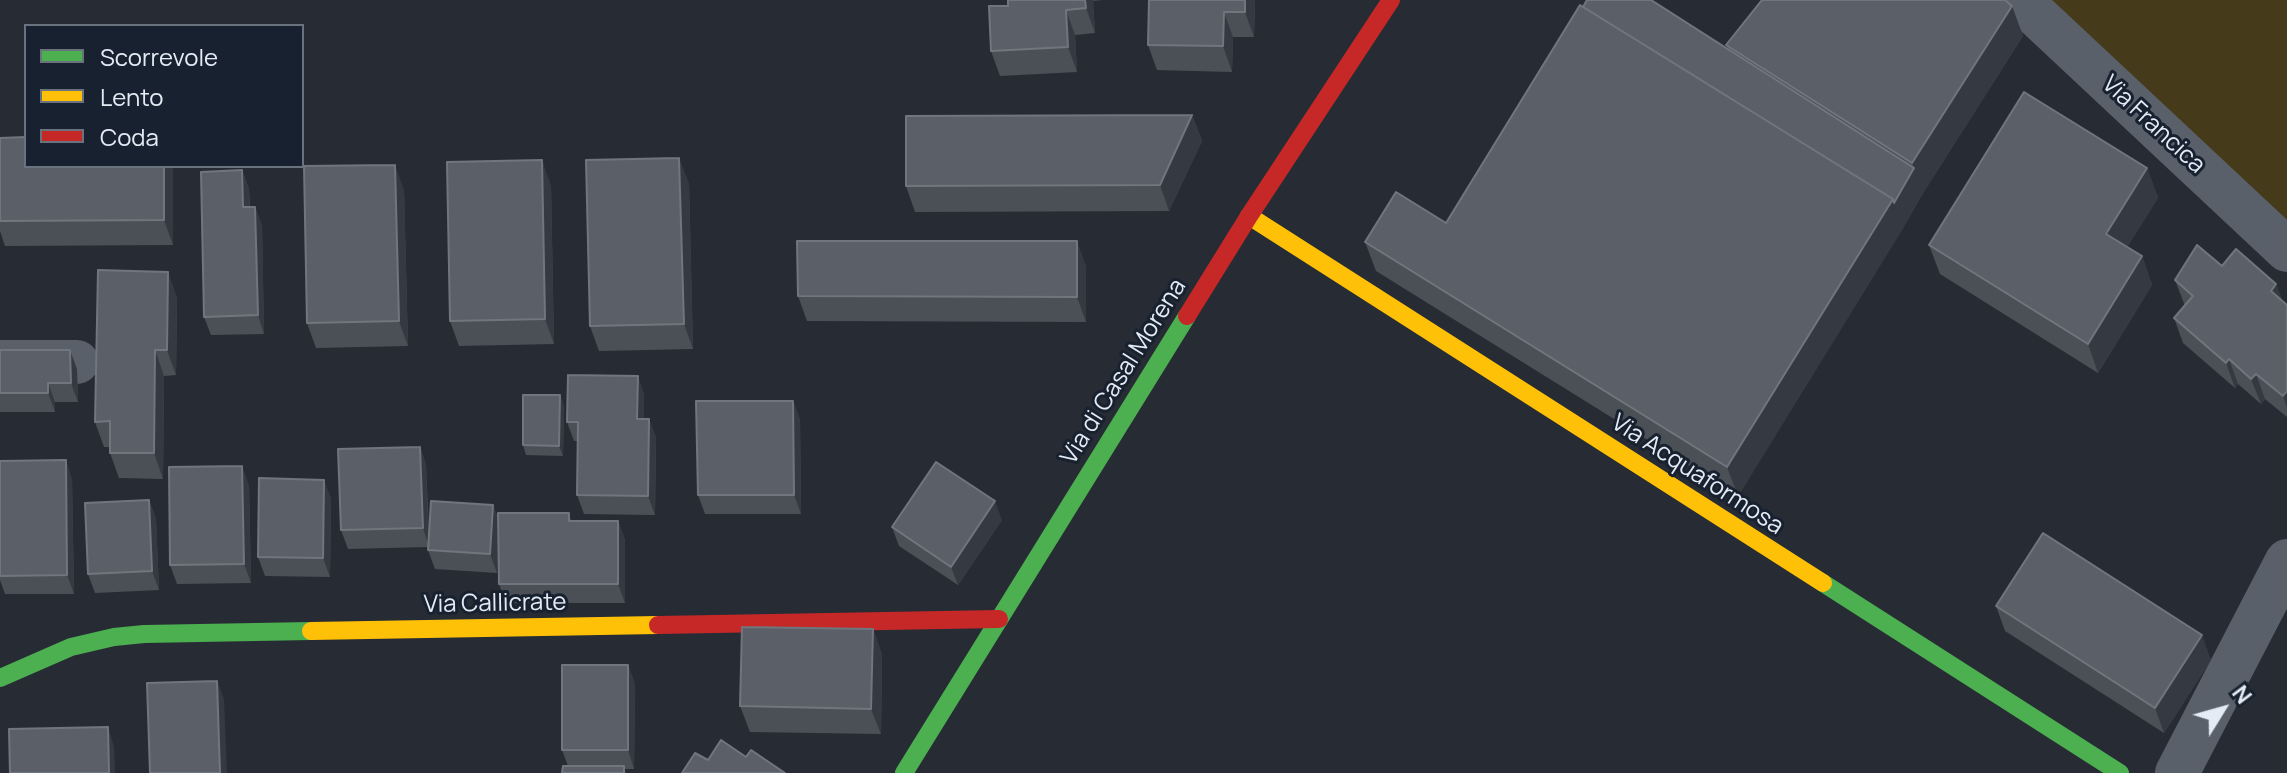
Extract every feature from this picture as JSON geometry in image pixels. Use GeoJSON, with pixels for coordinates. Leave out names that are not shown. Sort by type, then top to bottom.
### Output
{"type":"FeatureCollection","features":[{"type":"Feature","properties":{"kind":"street","name":"Via di Casal Morena"},"geometry":{"type":"LineString","coordinates":[[904,773],[1249,216],[1391,0]]}},
{"type":"Feature","properties":{"kind":"street","name":"Via Francica"},"geometry":{"type":"LineString","coordinates":[[2020,0],[2287,250]]}},
{"type":"Feature","properties":{"kind":"street","name":"Via Acquaformosa"},"geometry":{"type":"LineString","coordinates":[[1249,216],[2120,773]]}},
{"type":"Feature","properties":{"kind":"street"},"geometry":{"type":"LineString","coordinates":[[0,362],[77,362]]}},
{"type":"Feature","properties":{"kind":"street"},"geometry":{"type":"LineString","coordinates":[[2177,773],[2287,561]]}},
{"type":"Feature","properties":{"kind":"street","name":"Via Callicrate"},"geometry":{"type":"LineString","coordinates":[[0,678],[71,647],[144,634],[999,619]]}},
{"type":"Feature","properties":{"kind":"shaded area"},"geometry":{"type":"Polygon","coordinates":[[[2016,0],[2287,0],[2287,251],[2016,0]]]}},
{"type":"Feature","properties":{"kind":"building"},"geometry":{"type":"Polygon","coordinates":[[[1008,0],[1085,0],[1086,8],[1066,10],[1068,47],[991,51],[989,6],[1008,6],[1008,0]]]}},
{"type":"Feature","properties":{"kind":"building"},"geometry":{"type":"Polygon","coordinates":[[[1149,0],[1245,0],[1245,12],[1224,12],[1223,46],[1148,45],[1149,0]]]}},
{"type":"Feature","properties":{"kind":"building"},"geometry":{"type":"Polygon","coordinates":[[[1587,0],[1651,0],[1914,168],[1894,203],[1893,199],[1583,7],[1587,0]]]}},
{"type":"Feature","properties":{"kind":"building"},"geometry":{"type":"Polygon","coordinates":[[[1762,0],[2005,0],[2012,6],[1912,163],[1726,45],[1762,0]]]}},
{"type":"Feature","properties":{"kind":"building"},"geometry":{"type":"Polygon","coordinates":[[[1580,5],[1893,199],[1727,467],[1365,242],[1396,192],[1446,223],[1580,5]]]}},
{"type":"Feature","properties":{"kind":"building"},"geometry":{"type":"Polygon","coordinates":[[[2024,92],[2147,168],[2106,234],[2142,256],[2088,344],[1929,245],[2024,92]]]}},
{"type":"Feature","properties":{"kind":"building"},"geometry":{"type":"Polygon","coordinates":[[[1192,115],[1160,185],[906,186],[906,116],[1192,115]]]}},
{"type":"Feature","properties":{"kind":"building"},"geometry":{"type":"Polygon","coordinates":[[[24,137],[24,168],[164,168],[164,220],[0,221],[0,138],[24,137]]]}},
{"type":"Feature","properties":{"kind":"building"},"geometry":{"type":"Polygon","coordinates":[[[679,158],[684,324],[590,326],[586,160],[679,158]]]}},
{"type":"Feature","properties":{"kind":"building"},"geometry":{"type":"Polygon","coordinates":[[[542,160],[545,319],[450,321],[447,162],[542,160]]]}},
{"type":"Feature","properties":{"kind":"building"},"geometry":{"type":"Polygon","coordinates":[[[395,165],[399,321],[307,323],[304,166],[395,165]]]}},
{"type":"Feature","properties":{"kind":"building"},"geometry":{"type":"Polygon","coordinates":[[[242,170],[243,207],[255,207],[258,315],[204,317],[201,172],[242,170]]]}},
{"type":"Feature","properties":{"kind":"building"},"geometry":{"type":"Polygon","coordinates":[[[797,241],[1077,241],[1077,297],[798,296],[797,241]]]}},
{"type":"Feature","properties":{"kind":"building"},"geometry":{"type":"Polygon","coordinates":[[[2197,245],[2222,266],[2236,249],[2276,284],[2271,291],[2287,305],[2287,391],[2283,396],[2256,374],[2251,379],[2229,359],[2226,363],[2174,318],[2193,296],[2175,280],[2197,245]]]}},
{"type":"Feature","properties":{"kind":"building"},"geometry":{"type":"Polygon","coordinates":[[[98,270],[168,272],[167,350],[155,350],[154,453],[110,453],[110,421],[95,422],[98,270]]]}},
{"type":"Feature","properties":{"kind":"building"},"geometry":{"type":"Polygon","coordinates":[[[0,350],[70,350],[71,383],[48,383],[48,393],[0,393],[0,350]]]}},
{"type":"Feature","properties":{"kind":"building"},"geometry":{"type":"Polygon","coordinates":[[[568,375],[638,376],[637,419],[649,419],[648,496],[577,495],[578,422],[567,422],[568,375]]]}},
{"type":"Feature","properties":{"kind":"building"},"geometry":{"type":"Polygon","coordinates":[[[523,395],[560,395],[559,446],[523,445],[523,395]]]}},
{"type":"Feature","properties":{"kind":"building"},"geometry":{"type":"Polygon","coordinates":[[[696,401],[793,401],[794,495],[698,495],[696,401]]]}},
{"type":"Feature","properties":{"kind":"building"},"geometry":{"type":"Polygon","coordinates":[[[420,447],[423,528],[341,530],[338,449],[420,447]]]}},
{"type":"Feature","properties":{"kind":"building"},"geometry":{"type":"Polygon","coordinates":[[[66,460],[67,575],[0,576],[0,461],[66,460]]]}},
{"type":"Feature","properties":{"kind":"building"},"geometry":{"type":"Polygon","coordinates":[[[936,462],[995,501],[951,567],[892,527],[936,462]]]}},
{"type":"Feature","properties":{"kind":"building"},"geometry":{"type":"Polygon","coordinates":[[[242,466],[244,564],[170,565],[169,467],[242,466]]]}},
{"type":"Feature","properties":{"kind":"building"},"geometry":{"type":"Polygon","coordinates":[[[259,478],[324,480],[323,558],[258,557],[259,478]]]}},
{"type":"Feature","properties":{"kind":"building"},"geometry":{"type":"Polygon","coordinates":[[[149,500],[152,571],[88,574],[85,503],[149,500]]]}},
{"type":"Feature","properties":{"kind":"building"},"geometry":{"type":"Polygon","coordinates":[[[431,501],[493,505],[490,554],[428,550],[431,501]]]}},
{"type":"Feature","properties":{"kind":"building"},"geometry":{"type":"Polygon","coordinates":[[[498,513],[569,513],[569,521],[618,521],[618,584],[499,584],[498,513]]]}},
{"type":"Feature","properties":{"kind":"building"},"geometry":{"type":"Polygon","coordinates":[[[2043,533],[2202,635],[2155,708],[1996,606],[2043,533]]]}},
{"type":"Feature","properties":{"kind":"building"},"geometry":{"type":"Polygon","coordinates":[[[742,627],[873,629],[871,709],[740,706],[742,627]]]}},
{"type":"Feature","properties":{"kind":"building"},"geometry":{"type":"Polygon","coordinates":[[[562,665],[628,665],[628,750],[562,750],[562,665]]]}},
{"type":"Feature","properties":{"kind":"building"},"geometry":{"type":"Polygon","coordinates":[[[217,681],[220,773],[150,773],[147,683],[217,681]]]}},
{"type":"Feature","properties":{"kind":"building"},"geometry":{"type":"Polygon","coordinates":[[[108,727],[109,773],[10,773],[9,729],[108,727]]]}},
{"type":"Feature","properties":{"kind":"building"},"geometry":{"type":"Polygon","coordinates":[[[721,740],[746,757],[751,750],[785,773],[682,773],[695,753],[708,760],[721,740]]]}},
{"type":"Feature","properties":{"kind":"building"},"geometry":{"type":"Polygon","coordinates":[[[563,766],[624,766],[624,773],[562,773],[563,766]]]}},
{"type":"Feature","properties":{"kind":"traffic: fast"},"geometry":{"type":"LineString","coordinates":[[904,773],[1187,316]]}},
{"type":"Feature","properties":{"kind":"traffic: fast"},"geometry":{"type":"LineString","coordinates":[[1823,583],[2120,773]]}},
{"type":"Feature","properties":{"kind":"traffic: fast"},"geometry":{"type":"LineString","coordinates":[[0,678],[71,647],[114,637],[311,631]]}},
{"type":"Feature","properties":{"kind":"traffic: slow"},"geometry":{"type":"LineString","coordinates":[[1249,216],[1823,583]]}},
{"type":"Feature","properties":{"kind":"traffic: slow"},"geometry":{"type":"LineString","coordinates":[[311,631],[658,625]]}},
{"type":"Feature","properties":{"kind":"traffic: jam"},"geometry":{"type":"LineString","coordinates":[[1187,316],[1391,0]]}},
{"type":"Feature","properties":{"kind":"traffic: jam"},"geometry":{"type":"LineString","coordinates":[[658,625],[999,619]]}}]}
